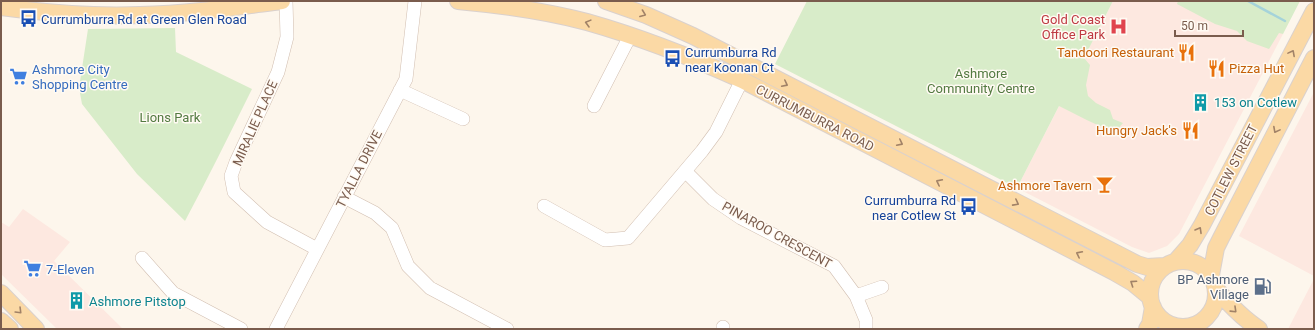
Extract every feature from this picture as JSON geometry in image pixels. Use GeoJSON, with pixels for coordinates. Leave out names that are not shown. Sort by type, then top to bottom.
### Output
{"type":"FeatureCollection","features":[{"type":"Feature","properties":{"kind":"main road"},"geometry":{"type":"LineString","coordinates":[[1,7],[74,8],[126,16],[207,11],[282,1]]}},
{"type":"Feature","properties":{"kind":"main road","name":"CURRUMBURRA ROAD"},"geometry":{"type":"LineString","coordinates":[[458,1],[540,12],[586,22],[691,58],[742,80],[1114,272],[1133,283],[1151,302]]}},
{"type":"Feature","properties":{"kind":"main road","name":"CURRUMBURRA ROAD"},"geometry":{"type":"LineString","coordinates":[[606,1],[646,15],[693,36],[1124,258],[1147,267],[1170,264]]}},
{"type":"Feature","properties":{"kind":"main road","name":"COTLEW STREET"},"geometry":{"type":"LineString","coordinates":[[1170,264],[1190,246],[1202,226],[1314,11]]}},
{"type":"Feature","properties":{"kind":"main road"},"geometry":{"type":"LineString","coordinates":[[693,36],[704,46],[739,70],[742,75],[742,80]]}},
{"type":"Feature","properties":{"kind":"main road","name":"COTLEW STREET"},"geometry":{"type":"LineString","coordinates":[[1213,282],[1216,248],[1220,238],[1314,58]]}},
{"type":"Feature","properties":{"kind":"main road"},"geometry":{"type":"LineString","coordinates":[[1147,329],[1150,324],[1150,288],[1153,280],[1158,272],[1170,264],[1186,260],[1196,263],[1204,268],[1213,282],[1243,318],[1259,329]]}},
{"type":"Feature","properties":{"kind":"main road"},"geometry":{"type":"LineString","coordinates":[[1186,327],[1203,320],[1211,312],[1215,301],[1213,282]]}},
{"type":"Feature","properties":{"kind":"main road"},"geometry":{"type":"LineString","coordinates":[[1,293],[36,329]]}},
{"type":"Feature","properties":{"kind":"main road"},"geometry":{"type":"LineString","coordinates":[[1151,302],[1160,318],[1172,325],[1208,329]]}},
{"type":"Feature","properties":{"kind":"main road"},"geometry":{"type":"LineString","coordinates":[[1,320],[10,329]]}},
{"type":"Feature","properties":{"kind":"street","name":"MIRALIE PLACE"},"geometry":{"type":"LineString","coordinates":[[286,1],[287,37],[278,72],[236,162],[231,176],[234,192],[267,222],[317,249]]}},
{"type":"Feature","properties":{"kind":"street","name":"TYALLA DRIVE"},"geometry":{"type":"LineString","coordinates":[[276,329],[406,79],[415,1]]}},
{"type":"Feature","properties":{"kind":"street"},"geometry":{"type":"LineString","coordinates":[[594,106],[630,36]]}},
{"type":"Feature","properties":{"kind":"street"},"geometry":{"type":"LineString","coordinates":[[544,206],[605,240],[628,238],[702,151],[716,132],[742,80]]}},
{"type":"Feature","properties":{"kind":"street"},"geometry":{"type":"LineString","coordinates":[[400,90],[464,119]]}},
{"type":"Feature","properties":{"kind":"street","name":"PINAROO CRESCENT"},"geometry":{"type":"LineString","coordinates":[[685,170],[713,199],[741,218],[834,266],[856,296],[866,320],[866,329]]}},
{"type":"Feature","properties":{"kind":"street"},"geometry":{"type":"LineString","coordinates":[[344,197],[375,213],[392,228],[408,266],[430,288],[507,329]]}},
{"type":"Feature","properties":{"kind":"street"},"geometry":{"type":"LineString","coordinates":[[142,258],[173,293],[241,329]]}},
{"type":"Feature","properties":{"kind":"street"},"geometry":{"type":"LineString","coordinates":[[856,296],[882,287]]}},
{"type":"Feature","properties":{"kind":"shaded area"},"geometry":{"type":"Polygon","coordinates":[[[1113,1],[1219,1],[1283,34],[1179,234],[1167,246],[1149,253],[1132,247],[1017,188],[1113,1]]]}},
{"type":"Feature","properties":{"kind":"shaded area"},"geometry":{"type":"Polygon","coordinates":[[[1314,92],[1314,276],[1239,236],[1314,92]]]}},
{"type":"Feature","properties":{"kind":"shaded area","name":"Ashmore Pitstop"},"geometry":{"type":"Polygon","coordinates":[[[23,209],[70,242],[54,261],[123,329],[57,329],[1,274],[1,222],[9,227],[23,209]]]}},
{"type":"Feature","properties":{"kind":"shaded area"},"geometry":{"type":"Polygon","coordinates":[[[1314,279],[1314,329],[1288,329],[1314,279]]]}},
{"type":"Feature","properties":{"kind":"green space","name":"Ashmore Community Centre"},"geometry":{"type":"Polygon","coordinates":[[[807,1],[1113,1],[1084,58],[1090,65],[1086,85],[1088,96],[1096,103],[1110,110],[1113,119],[1123,123],[1116,131],[1108,129],[1059,106],[1017,188],[775,64],[807,1]]]}},
{"type":"Feature","properties":{"kind":"green space"},"geometry":{"type":"Polygon","coordinates":[[[1178,1],[1300,1],[1283,34],[1279,33],[1269,49],[1247,41],[1237,31],[1215,24],[1177,4],[1178,1]]]}},
{"type":"Feature","properties":{"kind":"green space","name":"Lions Park"},"geometry":{"type":"Polygon","coordinates":[[[175,28],[176,52],[252,89],[185,221],[137,174],[82,104],[79,88],[88,29],[175,28]]]}},
{"type":"Feature","properties":{"kind":"waterway"},"geometry":{"type":"LineString","coordinates":[[1248,1],[1285,21]]}},
{"type":"Feature","properties":{"kind":"place","name":"Currumburra Rd at Green Glen Road"},"geometry":{"type":"Point","coordinates":[28,19]}},
{"type":"Feature","properties":{"kind":"place","name":"Gold Coast Office Park"},"geometry":{"type":"Point","coordinates":[1118,26]}},
{"type":"Feature","properties":{"kind":"place","name":"Tandoori Restaurant"},"geometry":{"type":"Point","coordinates":[1187,52]}},
{"type":"Feature","properties":{"kind":"place","name":"Currumburra Rd near Koonan Ct"},"geometry":{"type":"Point","coordinates":[672,59]}},
{"type":"Feature","properties":{"kind":"place","name":"Pizza Hut"},"geometry":{"type":"Point","coordinates":[1216,68]}},
{"type":"Feature","properties":{"kind":"place","name":"Ashmore City Shopping Centre"},"geometry":{"type":"Point","coordinates":[19,76]}},
{"type":"Feature","properties":{"kind":"place","name":"153 on Cotlew"},"geometry":{"type":"Point","coordinates":[1201,102]}},
{"type":"Feature","properties":{"kind":"place","name":"Hungry Jack's"},"geometry":{"type":"Point","coordinates":[1190,130]}},
{"type":"Feature","properties":{"kind":"place","name":"Ashmore Tavern"},"geometry":{"type":"Point","coordinates":[1105,185]}},
{"type":"Feature","properties":{"kind":"place","name":"Currumburra Rd near Cotlew St"},"geometry":{"type":"Point","coordinates":[969,207]}},
{"type":"Feature","properties":{"kind":"place","name":"7-Eleven"},"geometry":{"type":"Point","coordinates":[33,269]}},
{"type":"Feature","properties":{"kind":"place","name":"BP Ashmore Village"},"geometry":{"type":"Point","coordinates":[1262,286]}},
{"type":"Feature","properties":{"kind":"place","name":"Ashmore Pitstop"},"geometry":{"type":"Point","coordinates":[76,301]}}]}
